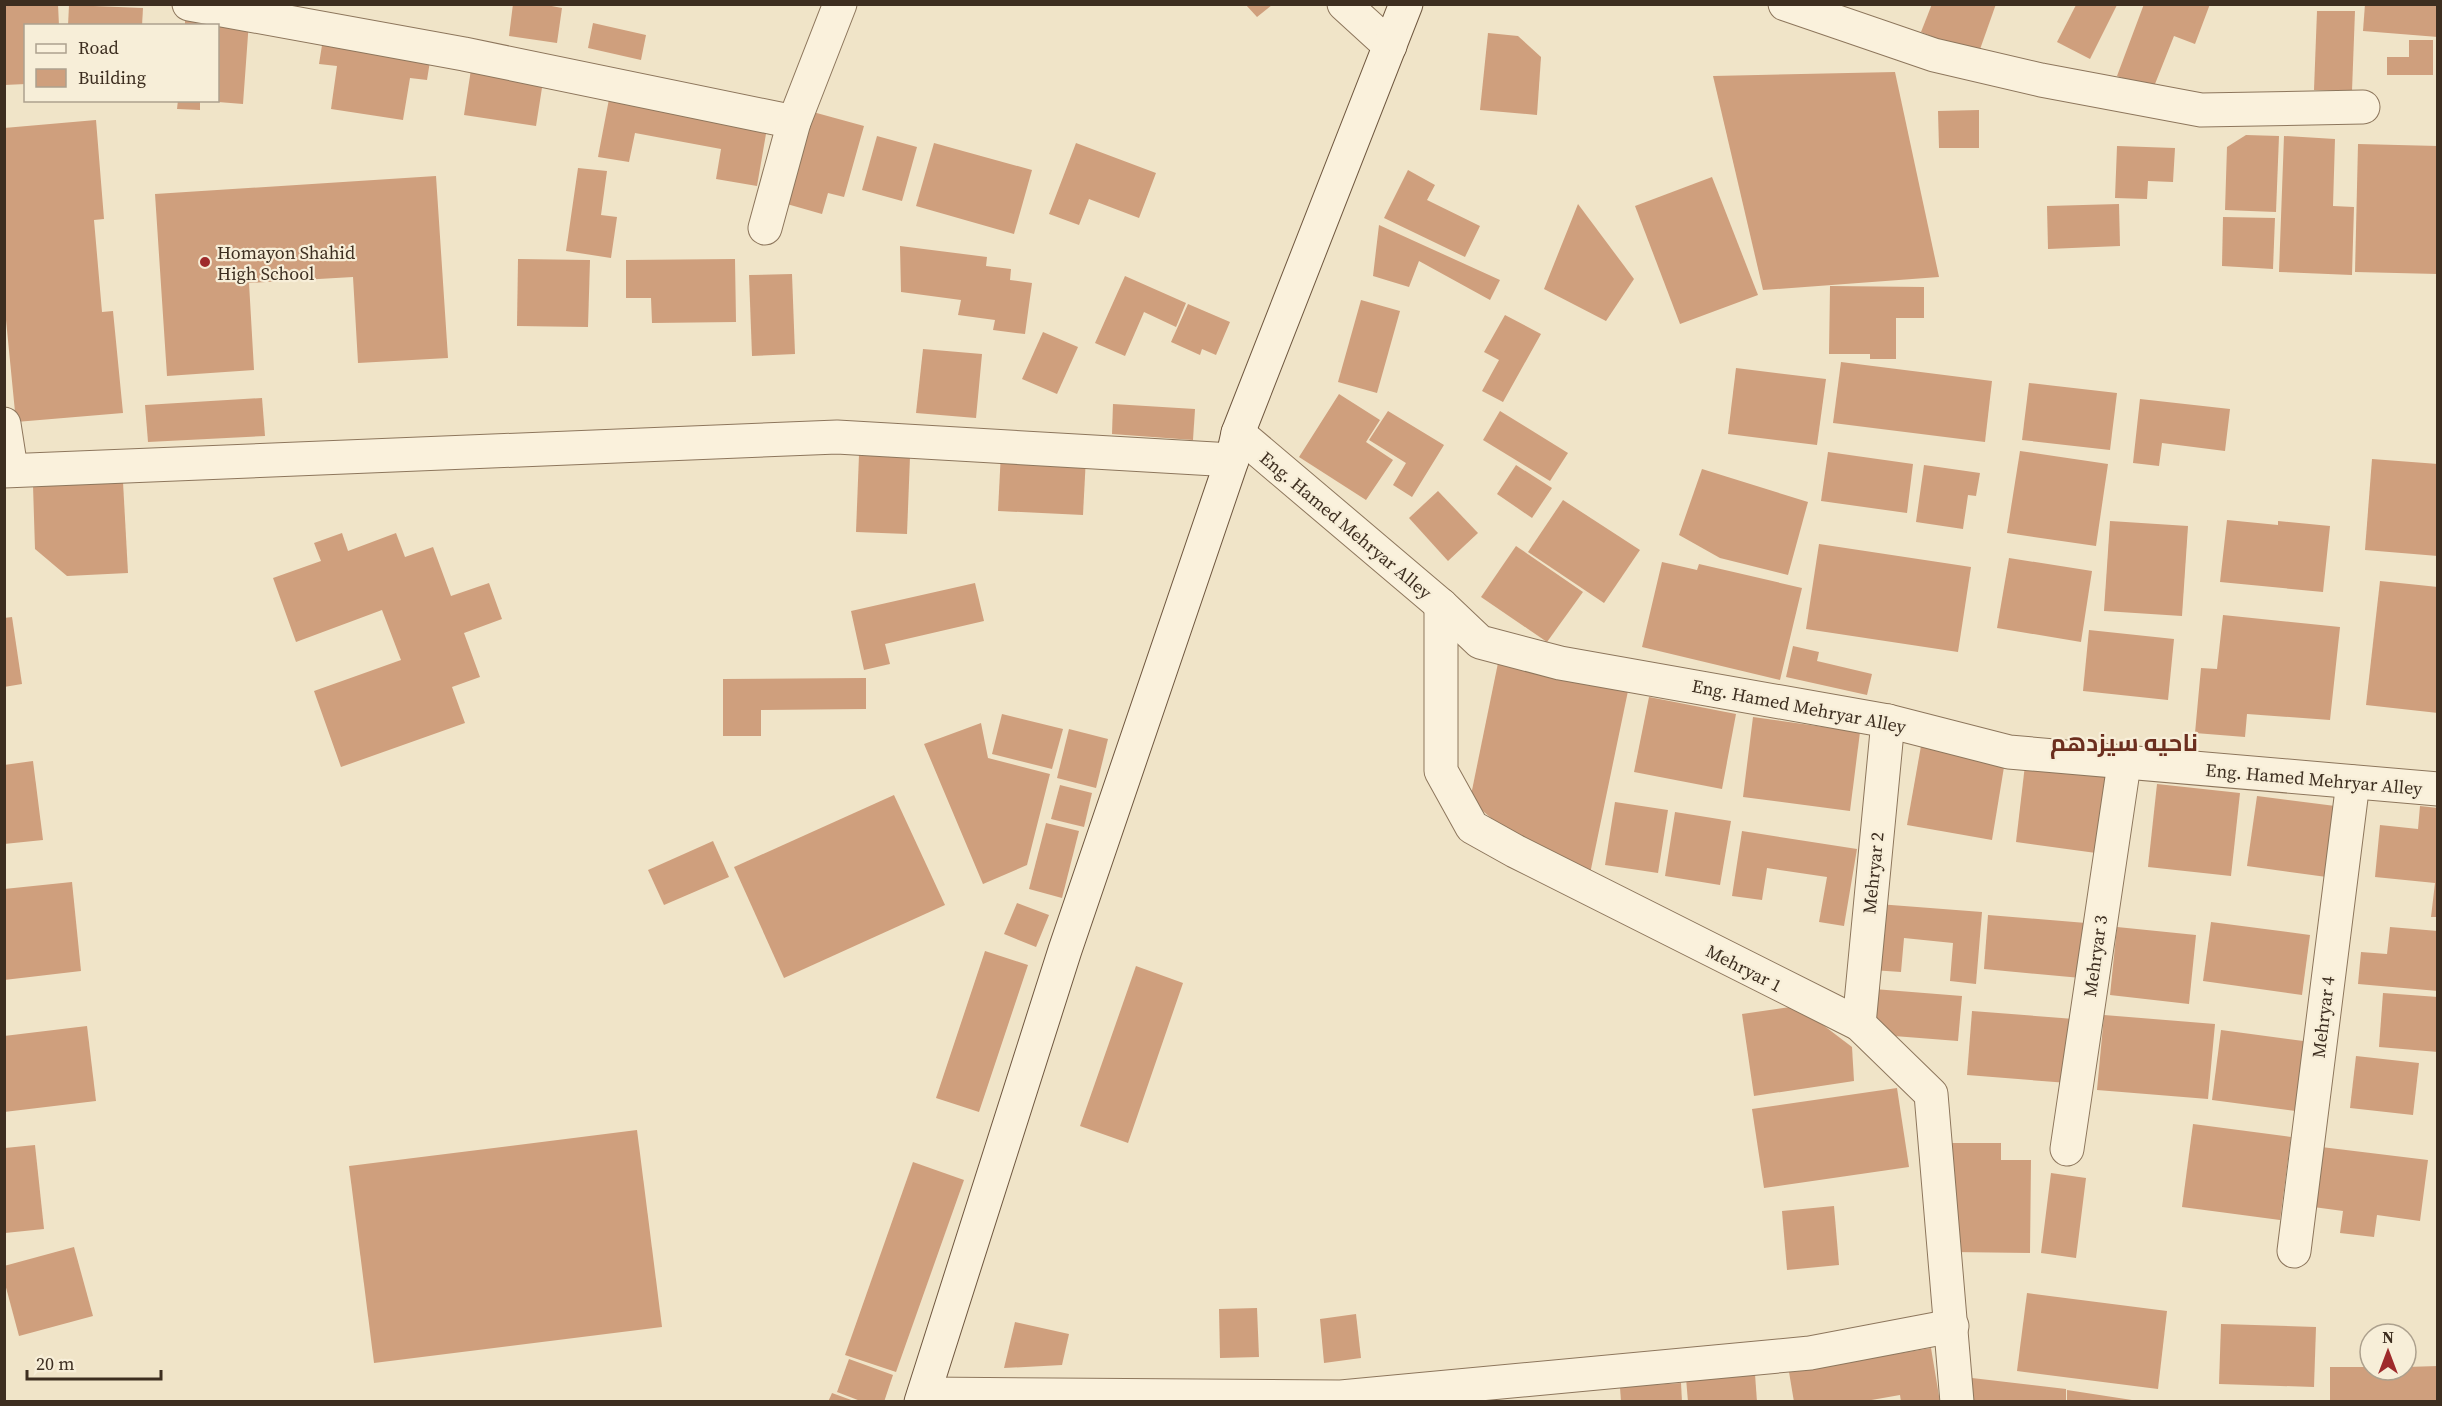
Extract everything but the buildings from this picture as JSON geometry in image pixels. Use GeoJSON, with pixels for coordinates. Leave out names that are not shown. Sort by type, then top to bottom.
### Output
{"type":"FeatureCollection","features":[{"type":"Feature","properties":{"kind":"street"},"geometry":{"type":"LineString","coordinates":[[189,4],[464,54],[794,122]]}},
{"type":"Feature","properties":{"kind":"street"},"geometry":{"type":"LineString","coordinates":[[765,228],[794,122],[840,4]]}},
{"type":"Feature","properties":{"kind":"street"},"geometry":{"type":"LineString","coordinates":[[1344,4],[1390,46]]}},
{"type":"Feature","properties":{"kind":"street"},"geometry":{"type":"LineString","coordinates":[[1406,4],[1235,446],[1065,950],[923,1398],[1341,1397],[1810,1353],[1952,1326]]}},
{"type":"Feature","properties":{"kind":"street"},"geometry":{"type":"LineString","coordinates":[[1785,4],[1934,55],[2041,80],[2201,110],[2362,107]]}},
{"type":"Feature","properties":{"kind":"street"},"geometry":{"type":"LineString","coordinates":[[4,424],[8,470],[837,436],[1235,446]]}},
{"type":"Feature","properties":{"kind":"street","name":"Eng. Hamed Mehryar Alley"},"geometry":{"type":"LineString","coordinates":[[1235,446],[1441,605],[1480,642],[1548,660],[1888,721],[2009,752],[2124,764],[2438,789]]}},
{"type":"Feature","properties":{"kind":"street","name":"Mehryar 1"},"geometry":{"type":"LineString","coordinates":[[1441,605],[1441,771],[1472,827],[1515,851],[1859,1024],[1931,1094],[1958,1401]]}},
{"type":"Feature","properties":{"kind":"street","name":"Mehryar 2"},"geometry":{"type":"LineString","coordinates":[[1859,1024],[1888,721]]}},
{"type":"Feature","properties":{"kind":"street","name":"Mehryar 3"},"geometry":{"type":"LineString","coordinates":[[2067,1149],[2124,764]]}},
{"type":"Feature","properties":{"kind":"street","name":"Mehryar 4"},"geometry":{"type":"LineString","coordinates":[[2294,1251],[2353,782]]}},
{"type":"Feature","properties":{"kind":"place","name":"Homayon Shahid High School"},"geometry":{"type":"Point","coordinates":[205,262]}},
{"type":"Feature","properties":{"kind":"district","name":"ناحیه سیزدهم"},"geometry":{"type":"Point","coordinates":[2124,742]}}]}
